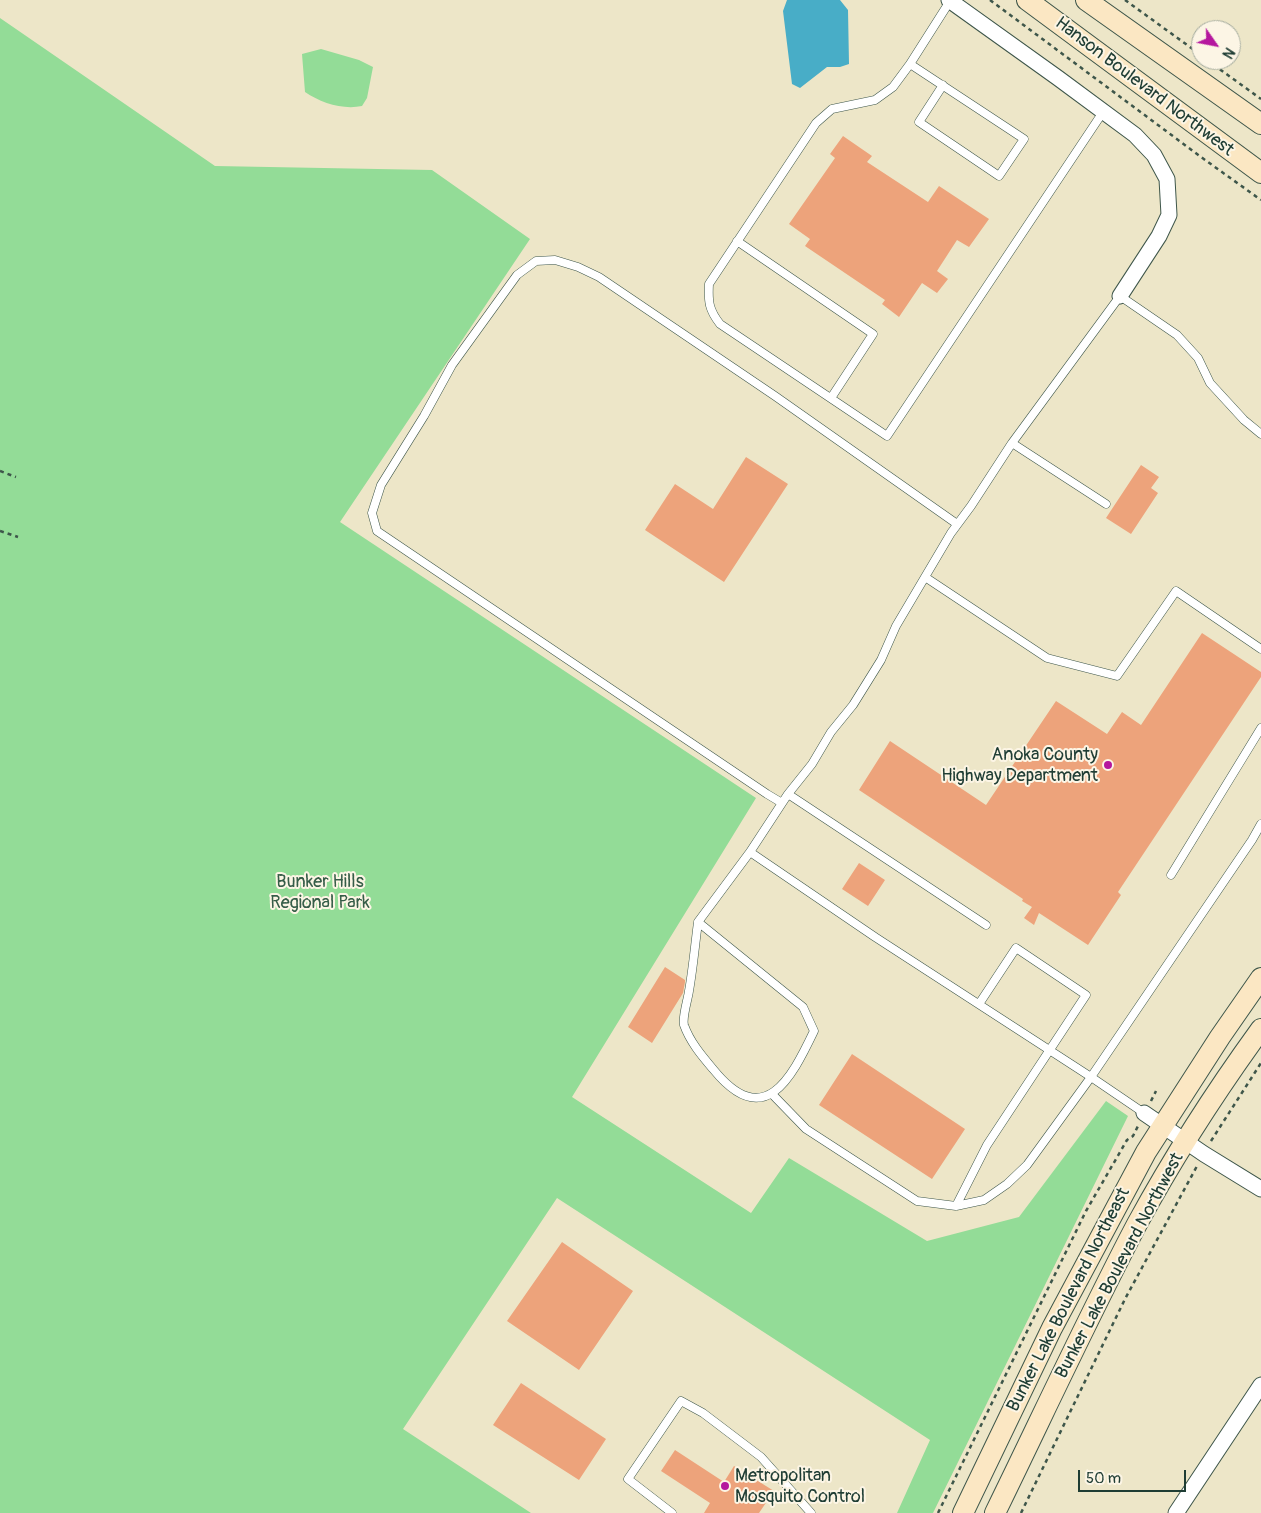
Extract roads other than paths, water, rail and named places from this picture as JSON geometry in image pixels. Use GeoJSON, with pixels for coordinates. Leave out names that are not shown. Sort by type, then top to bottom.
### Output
{"type":"FeatureCollection","features":[{"type":"Feature","properties":{"kind":"main road","name":"Hanson Boulevard Northwest"},"geometry":{"type":"LineString","coordinates":[[1027,0],[1261,173]]}},
{"type":"Feature","properties":{"kind":"main road","name":"Hanson Boulevard Northwest"},"geometry":{"type":"LineString","coordinates":[[1086,0],[1261,124]]}},
{"type":"Feature","properties":{"kind":"main road","name":"Bunker Lake Boulevard Northeast"},"geometry":{"type":"LineString","coordinates":[[963,1513],[1052,1328],[1146,1152],[1261,978]]}},
{"type":"Feature","properties":{"kind":"main road","name":"Bunker Lake Boulevard Northwest"},"geometry":{"type":"LineString","coordinates":[[995,1513],[1112,1273],[1138,1224],[1185,1141],[1261,1029]]}},
{"type":"Feature","properties":{"kind":"street"},"geometry":{"type":"LineString","coordinates":[[949,0],[1135,135],[1154,155],[1167,179],[1169,215],[1159,236],[1120,296]]}},
{"type":"Feature","properties":{"kind":"street"},"geometry":{"type":"LineString","coordinates":[[1144,1113],[1261,1189]]}},
{"type":"Feature","properties":{"kind":"street"},"geometry":{"type":"LineString","coordinates":[[1176,1513],[1261,1385]]}},
{"type":"Feature","properties":{"kind":"lane"},"geometry":{"type":"LineString","coordinates":[[949,0],[910,64],[893,87],[875,100],[832,108],[816,123],[709,284],[708,300],[712,314],[720,324],[887,436],[1103,112]]}},
{"type":"Feature","properties":{"kind":"lane"},"geometry":{"type":"LineString","coordinates":[[910,64],[943,85],[1024,139],[999,176],[919,122],[943,85]]}},
{"type":"Feature","properties":{"kind":"lane"},"geometry":{"type":"LineString","coordinates":[[737,241],[873,334],[831,398]]}},
{"type":"Feature","properties":{"kind":"lane"},"geometry":{"type":"LineString","coordinates":[[782,803],[377,531],[372,513],[381,485],[424,416],[452,365],[517,275],[536,261],[555,260],[578,267],[599,277],[751,380],[957,524]]}},
{"type":"Feature","properties":{"kind":"lane"},"geometry":{"type":"LineString","coordinates":[[698,922],[803,1007],[814,1031],[787,1081],[772,1094],[759,1098],[742,1096],[720,1077],[695,1046],[684,1023],[698,922],[750,852],[788,794],[812,764],[831,732],[853,706],[881,660],[896,626],[957,524],[1012,443],[1120,296],[1177,335],[1198,358],[1210,383],[1244,420],[1261,434]]}},
{"type":"Feature","properties":{"kind":"lane"},"geometry":{"type":"LineString","coordinates":[[1012,443],[1106,504]]}},
{"type":"Feature","properties":{"kind":"lane"},"geometry":{"type":"LineString","coordinates":[[925,577],[1047,658],[1117,676],[1176,591],[1261,649]]}},
{"type":"Feature","properties":{"kind":"lane"},"geometry":{"type":"LineString","coordinates":[[1171,875],[1261,728]]}},
{"type":"Feature","properties":{"kind":"lane"},"geometry":{"type":"LineString","coordinates":[[788,794],[986,925]]}},
{"type":"Feature","properties":{"kind":"lane"},"geometry":{"type":"LineString","coordinates":[[772,1094],[806,1129],[917,1201],[956,1206],[984,1200],[1007,1184],[1027,1165],[1091,1077],[1261,824]]}},
{"type":"Feature","properties":{"kind":"lane"},"geometry":{"type":"LineString","coordinates":[[750,852],[875,937],[1144,1113]]}},
{"type":"Feature","properties":{"kind":"lane"},"geometry":{"type":"LineString","coordinates":[[956,1206],[987,1145],[1086,995],[1016,948],[979,1004]]}},
{"type":"Feature","properties":{"kind":"lane"},"geometry":{"type":"LineString","coordinates":[[672,1513],[628,1479],[681,1401],[702,1413],[761,1457],[811,1513]]}},
{"type":"Feature","properties":{"kind":"water"},"geometry":{"type":"Polygon","coordinates":[[[787,0],[840,0],[848,10],[849,64],[840,67],[827,67],[800,88],[792,84],[783,11],[787,0]]]}},
{"type":"Feature","properties":{"kind":"place","name":"Anoka County Highway Department"},"geometry":{"type":"Point","coordinates":[1108,765]}},
{"type":"Feature","properties":{"kind":"place","name":"Metropolitan Mosquito Control"},"geometry":{"type":"Point","coordinates":[725,1486]}},
{"type":"Feature","properties":{"kind":"park label","name":"Bunker Hills Regional Park"},"geometry":{"type":"Point","coordinates":[320,892]}}]}
